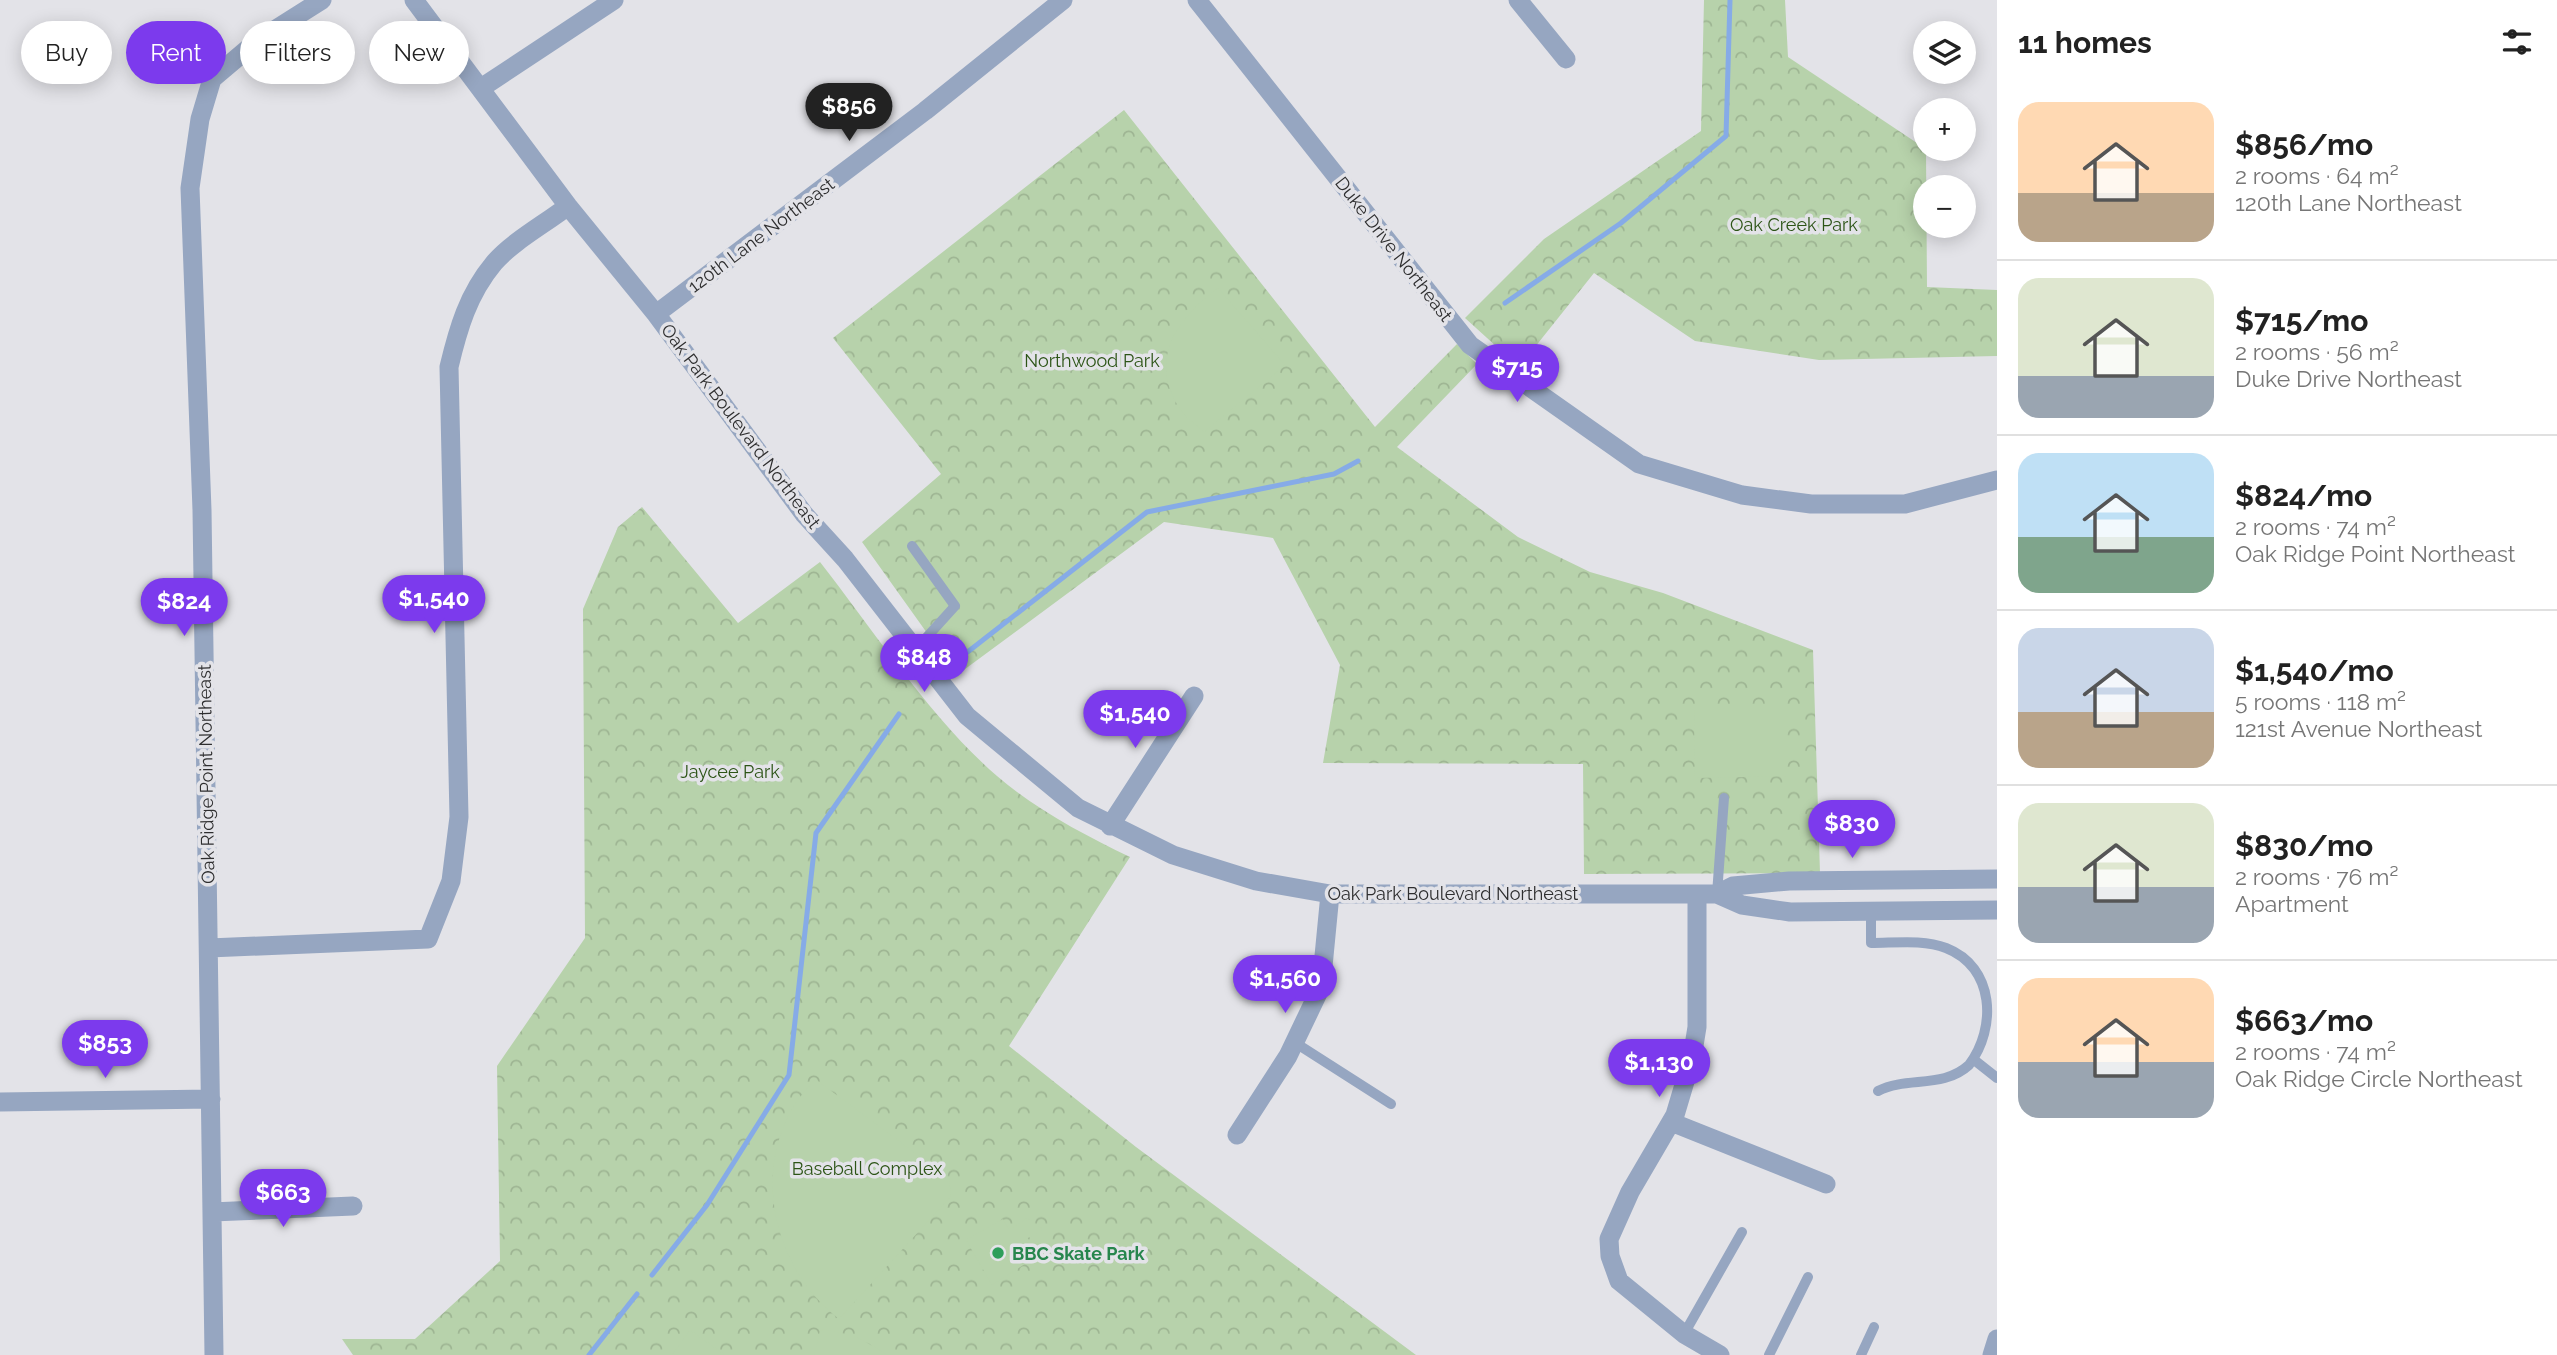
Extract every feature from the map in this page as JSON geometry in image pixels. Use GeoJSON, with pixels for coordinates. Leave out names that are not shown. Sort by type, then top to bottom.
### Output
{"type":"FeatureCollection","features":[{"type":"Feature","properties":{"kind":"street","name":"Oak Ridge Point Northeast"},"geometry":{"type":"LineString","coordinates":[[214,1355],[202,510],[190,188],[200,119],[212,79],[257,41],[322,0]]}},
{"type":"Feature","properties":{"kind":"street","name":"Oak Park Boulevard Northeast"},"geometry":{"type":"LineString","coordinates":[[414,0],[568,206],[656,314],[804,513],[845,559],[967,716],[1078,808],[1110,827],[1172,855],[1256,881],[1330,894],[1707,894],[1733,886],[1789,881],[1997,879]]}},
{"type":"Feature","properties":{"kind":"street"},"geometry":{"type":"LineString","coordinates":[[481,88],[614,0]]}},
{"type":"Feature","properties":{"kind":"street","name":"120th Lane Northeast"},"geometry":{"type":"LineString","coordinates":[[656,314],[925,111],[1063,0]]}},
{"type":"Feature","properties":{"kind":"street","name":"Duke Drive Northeast"},"geometry":{"type":"LineString","coordinates":[[1197,0],[1470,345],[1639,464],[1742,495],[1811,504],[1905,504],[1997,480]]}},
{"type":"Feature","properties":{"kind":"street"},"geometry":{"type":"LineString","coordinates":[[1518,0],[1566,60]]}},
{"type":"Feature","properties":{"kind":"street"},"geometry":{"type":"LineString","coordinates":[[208,948],[428,939],[451,881],[459,817],[449,367],[461,318],[475,290],[496,261],[568,206]]}},
{"type":"Feature","properties":{"kind":"street"},"geometry":{"type":"LineString","coordinates":[[1110,827],[1194,696]]}},
{"type":"Feature","properties":{"kind":"street"},"geometry":{"type":"LineString","coordinates":[[1237,1135],[1294,1042],[1321,987],[1330,894]]}},
{"type":"Feature","properties":{"kind":"street"},"geometry":{"type":"LineString","coordinates":[[1707,894],[1697,1027],[1692,1058],[1671,1122],[1630,1192],[1609,1239],[1610,1256],[1619,1281],[1684,1335],[1720,1355]]}},
{"type":"Feature","properties":{"kind":"street","name":"Oak Park Boulevard Northeast"},"geometry":{"type":"LineString","coordinates":[[1707,894],[1742,905],[1790,912],[1997,910]]}},
{"type":"Feature","properties":{"kind":"street"},"geometry":{"type":"LineString","coordinates":[[0,1102],[211,1099]]}},
{"type":"Feature","properties":{"kind":"street"},"geometry":{"type":"LineString","coordinates":[[1671,1122],[1826,1184]]}},
{"type":"Feature","properties":{"kind":"street"},"geometry":{"type":"LineString","coordinates":[[212,1212],[353,1206]]}},
{"type":"Feature","properties":{"kind":"street"},"geometry":{"type":"LineString","coordinates":[[1992,1355],[1997,1339]]}},
{"type":"Feature","properties":{"kind":"lane"},"geometry":{"type":"LineString","coordinates":[[912,546],[955,606],[916,649]]}},
{"type":"Feature","properties":{"kind":"lane"},"geometry":{"type":"LineString","coordinates":[[1707,894],[1724,798]]}},
{"type":"Feature","properties":{"kind":"lane"},"geometry":{"type":"LineString","coordinates":[[1871,911],[1871,943],[1926,943],[1945,947],[1963,957],[1979,972],[1991,992],[1994,1014],[1985,1043],[1973,1059],[1952,1076],[1929,1082],[1893,1083],[1878,1091]]}},
{"type":"Feature","properties":{"kind":"lane"},"geometry":{"type":"LineString","coordinates":[[1294,1042],[1391,1104]]}},
{"type":"Feature","properties":{"kind":"lane"},"geometry":{"type":"LineString","coordinates":[[1973,1059],[1997,1078]]}},
{"type":"Feature","properties":{"kind":"lane"},"geometry":{"type":"LineString","coordinates":[[1684,1335],[1742,1232]]}},
{"type":"Feature","properties":{"kind":"lane"},"geometry":{"type":"LineString","coordinates":[[1769,1355],[1808,1277]]}},
{"type":"Feature","properties":{"kind":"lane"},"geometry":{"type":"LineString","coordinates":[[1861,1355],[1874,1327]]}},
{"type":"Feature","properties":{"kind":"green space","name":"Oak Creek Park"},"geometry":{"type":"Polygon","coordinates":[[[1704,0],[1785,0],[1788,57],[1913,140],[1913,161],[1926,161],[1926,175],[1913,175],[1913,238],[1927,238],[1927,287],[1997,290],[1997,356],[1819,360],[1695,341],[1594,273],[1519,367],[1465,318],[1544,239],[1701,131],[1704,0]]]}},
{"type":"Feature","properties":{"kind":"green space","name":"Northwood Park"},"geometry":{"type":"Polygon","coordinates":[[[1124,110],[1375,427],[1457,344],[1477,364],[1397,447],[1518,537],[1590,572],[1663,593],[1813,650],[1820,873],[1584,874],[1583,764],[1323,763],[1340,665],[1273,538],[1164,522],[957,675],[862,542],[941,474],[833,338],[1124,110]]]}},
{"type":"Feature","properties":{"kind":"green space"},"geometry":{"type":"Polygon","coordinates":[[[1218,288],[1285,365],[1204,432],[1182,412],[1171,391],[1166,373],[1167,357],[1180,326],[1218,288]]]}},
{"type":"Feature","properties":{"kind":"green space"},"geometry":{"type":"Polygon","coordinates":[[[642,507],[738,623],[820,562],[926,701],[997,776],[1044,810],[1130,857],[1009,1046],[1136,1147],[1416,1355],[353,1355],[342,1339],[415,1339],[500,1261],[497,1066],[585,938],[583,609],[618,527],[642,507]]]}},
{"type":"Feature","properties":{"kind":"green space"},"geometry":{"type":"Polygon","coordinates":[[[1694,709],[1787,709],[1787,776],[1695,778],[1694,709]]]}},
{"type":"Feature","properties":{"kind":"green space","name":"Baseball Complex"},"geometry":{"type":"Polygon","coordinates":[[[815,1079],[949,1178],[951,1196],[839,1319],[818,1299],[800,1276],[786,1250],[777,1223],[773,1194],[774,1165],[780,1136],[794,1105],[815,1079]]]}},
{"type":"Feature","properties":{"kind":"green space","name":"BBC Skate Park"},"geometry":{"type":"Polygon","coordinates":[[[1027,1218],[1043,1229],[1018,1244],[1028,1262],[992,1285],[966,1240],[1003,1219],[1009,1230],[1027,1218]]]}},
{"type":"Feature","properties":{"kind":"green space"},"geometry":{"type":"Polygon","coordinates":[[[825,1329],[857,1337],[888,1355],[814,1355],[820,1331],[825,1329]]]}},
{"type":"Feature","properties":{"kind":"green space"},"geometry":{"type":"Polygon","coordinates":[[[690,1330],[725,1355],[672,1355],[690,1330]]]}},
{"type":"Feature","properties":{"kind":"waterway"},"geometry":{"type":"LineString","coordinates":[[1505,303],[1621,223],[1726,136],[1730,0]]}},
{"type":"Feature","properties":{"kind":"waterway"},"geometry":{"type":"LineString","coordinates":[[965,654],[1147,512],[1334,474],[1358,461]]}},
{"type":"Feature","properties":{"kind":"waterway"},"geometry":{"type":"LineString","coordinates":[[652,1275],[707,1205],[789,1075],[816,833],[899,714]]}},
{"type":"Feature","properties":{"kind":"waterway"},"geometry":{"type":"LineString","coordinates":[[589,1355],[637,1294]]}},
{"type":"Feature","properties":{"kind":"place","name":"BBC Skate Park"},"geometry":{"type":"Point","coordinates":[998,1253]}},
{"type":"Feature","properties":{"kind":"park label","name":"Jaycee Park"},"geometry":{"type":"Point","coordinates":[730,771]}}]}
